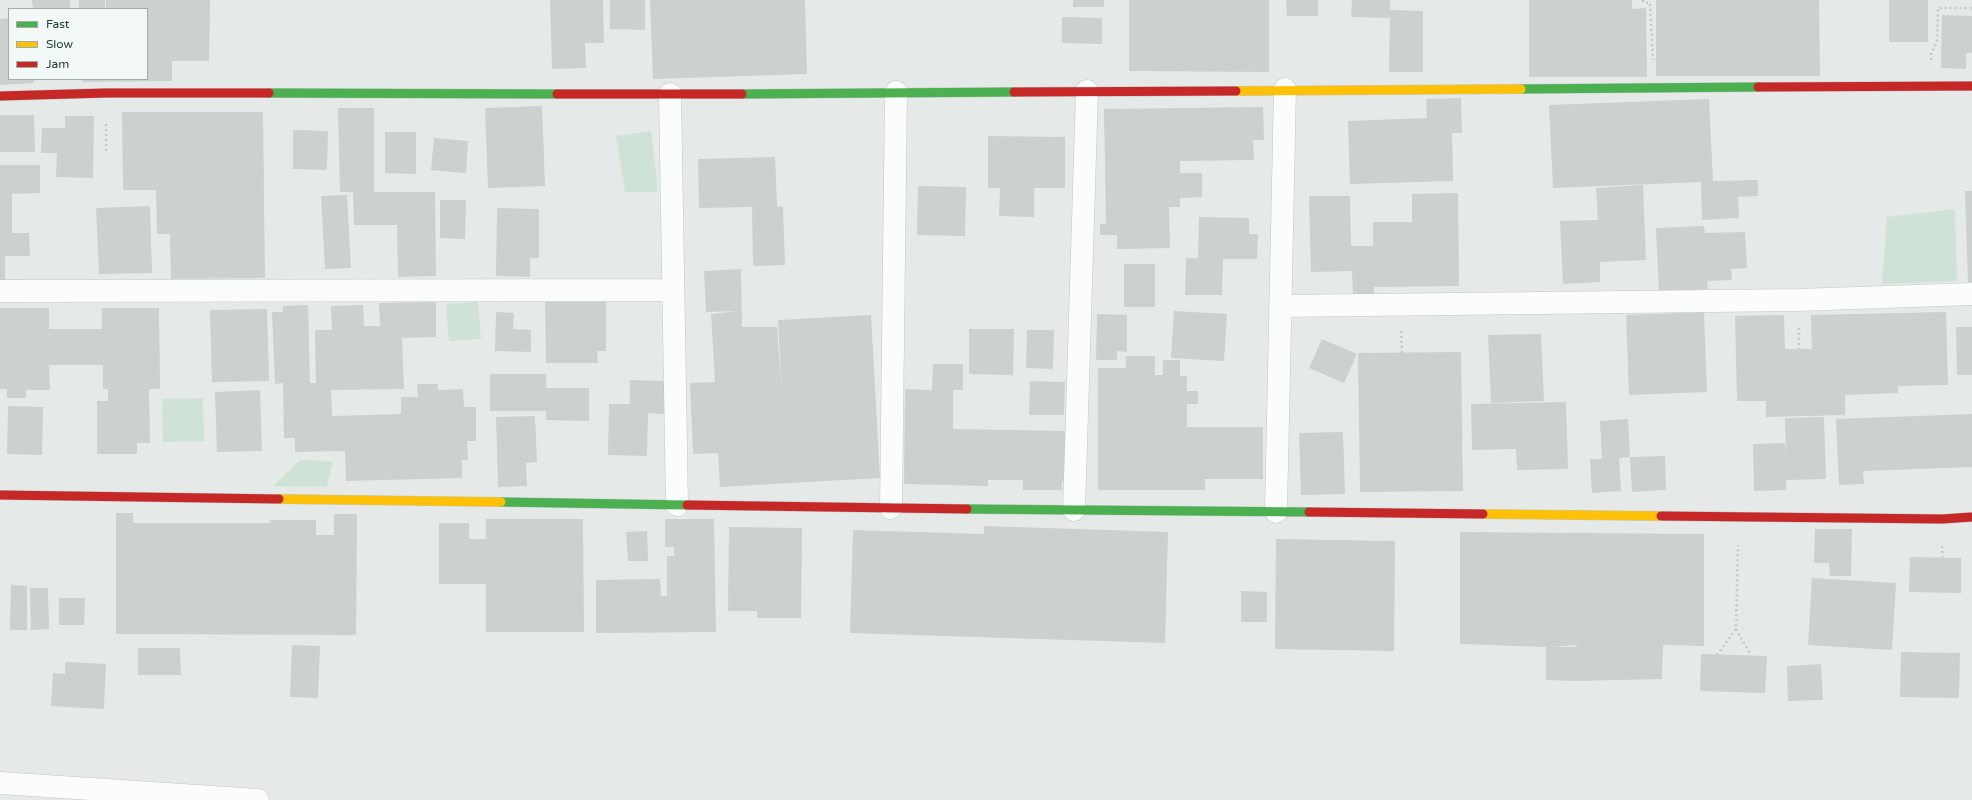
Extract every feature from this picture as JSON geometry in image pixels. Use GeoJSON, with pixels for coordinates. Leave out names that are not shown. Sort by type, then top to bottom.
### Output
{"type":"FeatureCollection","features":[{"type":"Feature","properties":{"kind":"street"},"geometry":{"type":"LineString","coordinates":[[0,96],[106,93],[670,94],[1931,85],[1972,86]]}},
{"type":"Feature","properties":{"kind":"street"},"geometry":{"type":"LineString","coordinates":[[1276,512],[1285,89]]}},
{"type":"Feature","properties":{"kind":"street"},"geometry":{"type":"LineString","coordinates":[[1074,510],[1087,91]]}},
{"type":"Feature","properties":{"kind":"street"},"geometry":{"type":"LineString","coordinates":[[891,508],[896,92]]}},
{"type":"Feature","properties":{"kind":"street"},"geometry":{"type":"LineString","coordinates":[[670,94],[672,290],[677,505]]}},
{"type":"Feature","properties":{"kind":"street"},"geometry":{"type":"LineString","coordinates":[[0,292],[672,290]]}},
{"type":"Feature","properties":{"kind":"street"},"geometry":{"type":"LineString","coordinates":[[1280,306],[1798,300],[1972,294]]}},
{"type":"Feature","properties":{"kind":"street"},"geometry":{"type":"LineString","coordinates":[[0,495],[891,508],[1942,519],[1972,517]]}},
{"type":"Feature","properties":{"kind":"street"},"geometry":{"type":"LineString","coordinates":[[0,783],[258,800]]}},
{"type":"Feature","properties":{"kind":"path"},"geometry":{"type":"LineString","coordinates":[[1643,0],[1643,2],[1650,3],[1654,87]]}},
{"type":"Feature","properties":{"kind":"path"},"geometry":{"type":"LineString","coordinates":[[1931,85],[1931,54],[1937,42],[1938,8],[1972,8]]}},
{"type":"Feature","properties":{"kind":"path"},"geometry":{"type":"LineString","coordinates":[[1739,516],[1736,629],[1751,655]]}},
{"type":"Feature","properties":{"kind":"path"},"geometry":{"type":"LineString","coordinates":[[1718,655],[1736,629]]}},
{"type":"Feature","properties":{"kind":"green space"},"geometry":{"type":"Polygon","coordinates":[[[651,131],[658,192],[625,192],[616,136],[651,131]]]}},
{"type":"Feature","properties":{"kind":"green space"},"geometry":{"type":"Polygon","coordinates":[[[1955,209],[1957,281],[1882,284],[1887,217],[1955,209]]]}},
{"type":"Feature","properties":{"kind":"green space"},"geometry":{"type":"Polygon","coordinates":[[[478,302],[481,339],[449,341],[446,304],[478,302]]]}},
{"type":"Feature","properties":{"kind":"green space"},"geometry":{"type":"Polygon","coordinates":[[[203,398],[204,441],[163,442],[162,399],[203,398]]]}},
{"type":"Feature","properties":{"kind":"green space"},"geometry":{"type":"Polygon","coordinates":[[[300,460],[333,461],[327,487],[273,486],[300,460]]]}},
{"type":"Feature","properties":{"kind":"building"},"geometry":{"type":"Polygon","coordinates":[[[32,0],[70,0],[70,8],[33,8],[32,0]]]}},
{"type":"Feature","properties":{"kind":"building"},"geometry":{"type":"Polygon","coordinates":[[[79,0],[105,0],[105,8],[79,8],[79,0]]]}},
{"type":"Feature","properties":{"kind":"building"},"geometry":{"type":"Polygon","coordinates":[[[106,0],[210,0],[209,61],[172,61],[172,81],[82,82],[82,80],[148,80],[148,8],[106,8],[106,0]]]}},
{"type":"Feature","properties":{"kind":"building"},"geometry":{"type":"Polygon","coordinates":[[[550,0],[603,0],[604,43],[585,43],[586,68],[552,69],[550,0]]]}},
{"type":"Feature","properties":{"kind":"building"},"geometry":{"type":"Polygon","coordinates":[[[610,0],[645,0],[645,30],[610,29],[610,0]]]}},
{"type":"Feature","properties":{"kind":"building"},"geometry":{"type":"Polygon","coordinates":[[[650,0],[805,0],[807,74],[653,79],[650,0]]]}},
{"type":"Feature","properties":{"kind":"building"},"geometry":{"type":"Polygon","coordinates":[[[1073,0],[1104,0],[1104,7],[1073,7],[1073,0]]]}},
{"type":"Feature","properties":{"kind":"building"},"geometry":{"type":"Polygon","coordinates":[[[1129,0],[1269,0],[1269,72],[1129,71],[1129,0]]]}},
{"type":"Feature","properties":{"kind":"building"},"geometry":{"type":"Polygon","coordinates":[[[1286,0],[1318,0],[1318,16],[1287,16],[1286,0]]]}},
{"type":"Feature","properties":{"kind":"building"},"geometry":{"type":"Polygon","coordinates":[[[1352,0],[1390,0],[1390,10],[1423,11],[1423,72],[1389,72],[1390,18],[1351,17],[1352,0]]]}},
{"type":"Feature","properties":{"kind":"building"},"geometry":{"type":"Polygon","coordinates":[[[1529,0],[1632,0],[1632,9],[1646,8],[1647,77],[1529,77],[1529,0]]]}},
{"type":"Feature","properties":{"kind":"building"},"geometry":{"type":"Polygon","coordinates":[[[1656,0],[1819,0],[1820,76],[1656,76],[1656,0]]]}},
{"type":"Feature","properties":{"kind":"building"},"geometry":{"type":"Polygon","coordinates":[[[1889,0],[1928,0],[1928,42],[1889,42],[1889,0]]]}},
{"type":"Feature","properties":{"kind":"building"},"geometry":{"type":"Polygon","coordinates":[[[1942,15],[1972,16],[1972,53],[1966,53],[1966,69],[1941,68],[1942,15]]]}},
{"type":"Feature","properties":{"kind":"building"},"geometry":{"type":"Polygon","coordinates":[[[1062,17],[1102,18],[1102,44],[1062,43],[1062,17]]]}},
{"type":"Feature","properties":{"kind":"building"},"geometry":{"type":"Polygon","coordinates":[[[8,18],[8,80],[34,80],[34,83],[0,85],[0,19],[8,18]]]}},
{"type":"Feature","properties":{"kind":"building"},"geometry":{"type":"Polygon","coordinates":[[[1461,98],[1462,133],[1452,133],[1453,181],[1350,184],[1348,121],[1427,118],[1426,99],[1461,98]]]}},
{"type":"Feature","properties":{"kind":"building"},"geometry":{"type":"Polygon","coordinates":[[[1709,99],[1713,181],[1758,180],[1758,196],[1738,197],[1739,218],[1702,220],[1701,182],[1553,188],[1549,105],[1709,99]]]}},
{"type":"Feature","properties":{"kind":"building"},"geometry":{"type":"Polygon","coordinates":[[[542,106],[545,186],[488,188],[485,108],[542,106]]]}},
{"type":"Feature","properties":{"kind":"building"},"geometry":{"type":"Polygon","coordinates":[[[1263,107],[1264,140],[1253,140],[1254,160],[1180,161],[1180,173],[1202,173],[1202,197],[1180,198],[1180,207],[1169,207],[1170,248],[1117,249],[1117,235],[1100,235],[1100,224],[1106,224],[1104,109],[1263,107]]]}},
{"type":"Feature","properties":{"kind":"building"},"geometry":{"type":"Polygon","coordinates":[[[338,108],[374,108],[374,192],[435,192],[436,276],[398,277],[397,225],[354,225],[353,192],[340,192],[338,108]]]}},
{"type":"Feature","properties":{"kind":"building"},"geometry":{"type":"Polygon","coordinates":[[[122,112],[263,112],[265,278],[171,279],[170,234],[157,234],[156,190],[123,190],[122,112]]]}},
{"type":"Feature","properties":{"kind":"building"},"geometry":{"type":"Polygon","coordinates":[[[0,115],[34,115],[35,152],[0,152],[0,115]]]}},
{"type":"Feature","properties":{"kind":"building"},"geometry":{"type":"Polygon","coordinates":[[[65,116],[94,116],[93,178],[56,177],[57,153],[41,153],[42,128],[65,128],[65,116]]]}},
{"type":"Feature","properties":{"kind":"building"},"geometry":{"type":"Polygon","coordinates":[[[293,130],[328,131],[327,170],[293,169],[293,130]]]}},
{"type":"Feature","properties":{"kind":"building"},"geometry":{"type":"Polygon","coordinates":[[[385,132],[416,132],[416,174],[385,173],[385,132]]]}},
{"type":"Feature","properties":{"kind":"building"},"geometry":{"type":"Polygon","coordinates":[[[988,136],[1065,137],[1065,188],[1034,188],[1034,217],[999,216],[1000,188],[988,188],[988,136]]]}},
{"type":"Feature","properties":{"kind":"building"},"geometry":{"type":"Polygon","coordinates":[[[434,138],[468,141],[466,173],[431,170],[434,138]]]}},
{"type":"Feature","properties":{"kind":"building"},"geometry":{"type":"Polygon","coordinates":[[[775,157],[777,207],[783,206],[785,265],[753,266],[752,207],[699,208],[698,159],[775,157]]]}},
{"type":"Feature","properties":{"kind":"building"},"geometry":{"type":"Polygon","coordinates":[[[0,165],[40,165],[40,193],[12,194],[12,233],[29,233],[30,256],[5,256],[5,282],[0,282],[0,165]]]}},
{"type":"Feature","properties":{"kind":"building"},"geometry":{"type":"Polygon","coordinates":[[[1643,185],[1646,260],[1600,262],[1600,282],[1563,284],[1560,221],[1598,220],[1596,188],[1643,185]]]}},
{"type":"Feature","properties":{"kind":"building"},"geometry":{"type":"Polygon","coordinates":[[[918,186],[966,187],[965,236],[917,235],[918,186]]]}},
{"type":"Feature","properties":{"kind":"building"},"geometry":{"type":"Polygon","coordinates":[[[1965,191],[1972,191],[1972,282],[1968,283],[1965,191]]]}},
{"type":"Feature","properties":{"kind":"building"},"geometry":{"type":"Polygon","coordinates":[[[1458,193],[1459,286],[1374,287],[1374,295],[1353,295],[1352,271],[1311,272],[1309,196],[1350,196],[1351,246],[1373,246],[1373,222],[1412,222],[1412,194],[1458,193]]]}},
{"type":"Feature","properties":{"kind":"building"},"geometry":{"type":"Polygon","coordinates":[[[347,195],[351,268],[325,269],[321,196],[347,195]]]}},
{"type":"Feature","properties":{"kind":"building"},"geometry":{"type":"Polygon","coordinates":[[[440,200],[466,200],[465,239],[440,238],[440,200]]]}},
{"type":"Feature","properties":{"kind":"building"},"geometry":{"type":"Polygon","coordinates":[[[150,206],[152,273],[99,274],[96,208],[150,206]]]}},
{"type":"Feature","properties":{"kind":"building"},"geometry":{"type":"Polygon","coordinates":[[[497,208],[539,209],[539,258],[530,258],[530,277],[496,276],[497,208]]]}},
{"type":"Feature","properties":{"kind":"building"},"geometry":{"type":"Polygon","coordinates":[[[1199,217],[1249,218],[1249,234],[1258,234],[1257,259],[1223,259],[1222,295],[1185,295],[1186,258],[1198,258],[1199,217]]]}},
{"type":"Feature","properties":{"kind":"building"},"geometry":{"type":"Polygon","coordinates":[[[1704,226],[1705,233],[1745,232],[1747,268],[1731,269],[1732,280],[1707,281],[1708,289],[1659,292],[1656,228],[1704,226]]]}},
{"type":"Feature","properties":{"kind":"building"},"geometry":{"type":"Polygon","coordinates":[[[1124,264],[1155,264],[1155,307],[1124,307],[1124,264]]]}},
{"type":"Feature","properties":{"kind":"building"},"geometry":{"type":"Polygon","coordinates":[[[741,269],[742,327],[777,327],[782,393],[778,320],[871,315],[880,478],[720,487],[718,453],[693,454],[690,383],[715,382],[711,314],[738,311],[706,312],[704,271],[741,269]]]}},
{"type":"Feature","properties":{"kind":"building"},"geometry":{"type":"Polygon","coordinates":[[[545,300],[606,300],[606,351],[597,351],[598,363],[546,363],[545,300]]]}},
{"type":"Feature","properties":{"kind":"building"},"geometry":{"type":"Polygon","coordinates":[[[436,302],[436,337],[402,338],[404,389],[331,390],[332,416],[401,414],[401,397],[418,397],[417,384],[438,384],[438,390],[463,389],[464,407],[476,407],[476,441],[467,441],[468,460],[462,460],[462,478],[346,481],[345,451],[295,452],[295,438],[284,438],[283,383],[275,384],[272,312],[283,312],[283,306],[308,305],[310,383],[316,383],[315,330],[332,330],[331,306],[363,305],[364,326],[380,326],[379,303],[436,302]]]}},
{"type":"Feature","properties":{"kind":"building"},"geometry":{"type":"Polygon","coordinates":[[[0,308],[49,308],[49,329],[102,329],[102,308],[159,308],[160,389],[149,389],[150,443],[137,443],[137,454],[97,454],[97,401],[108,401],[108,389],[103,389],[103,365],[49,365],[50,390],[26,390],[26,398],[7,398],[7,389],[0,389],[0,308]]]}},
{"type":"Feature","properties":{"kind":"building"},"geometry":{"type":"Polygon","coordinates":[[[267,309],[269,381],[212,382],[210,310],[267,309]]]}},
{"type":"Feature","properties":{"kind":"building"},"geometry":{"type":"Polygon","coordinates":[[[1174,311],[1227,314],[1224,361],[1171,358],[1174,311]]]}},
{"type":"Feature","properties":{"kind":"building"},"geometry":{"type":"Polygon","coordinates":[[[496,312],[514,313],[513,329],[531,330],[531,352],[495,351],[496,312]]]}},
{"type":"Feature","properties":{"kind":"building"},"geometry":{"type":"Polygon","coordinates":[[[1704,312],[1707,392],[1629,395],[1626,315],[1704,312]]]}},
{"type":"Feature","properties":{"kind":"building"},"geometry":{"type":"Polygon","coordinates":[[[1946,312],[1948,385],[1898,386],[1898,393],[1845,395],[1845,415],[1766,417],[1766,401],[1737,401],[1735,316],[1784,315],[1785,349],[1812,349],[1811,315],[1946,312]]]}},
{"type":"Feature","properties":{"kind":"building"},"geometry":{"type":"Polygon","coordinates":[[[1097,314],[1127,315],[1127,352],[1117,351],[1117,360],[1096,360],[1097,314]]]}},
{"type":"Feature","properties":{"kind":"building"},"geometry":{"type":"Polygon","coordinates":[[[1956,327],[1972,327],[1972,375],[1957,375],[1956,327]]]}},
{"type":"Feature","properties":{"kind":"building"},"geometry":{"type":"Polygon","coordinates":[[[969,329],[1014,329],[1013,375],[969,374],[969,329]]]}},
{"type":"Feature","properties":{"kind":"building"},"geometry":{"type":"Polygon","coordinates":[[[1027,330],[1054,330],[1053,369],[1026,368],[1027,330]]]}},
{"type":"Feature","properties":{"kind":"building"},"geometry":{"type":"Polygon","coordinates":[[[1541,334],[1544,401],[1491,403],[1488,335],[1541,334]]]}},
{"type":"Feature","properties":{"kind":"building"},"geometry":{"type":"Polygon","coordinates":[[[1322,339],[1357,354],[1344,383],[1309,368],[1322,339]]]}},
{"type":"Feature","properties":{"kind":"building"},"geometry":{"type":"Polygon","coordinates":[[[1461,352],[1463,491],[1360,492],[1358,353],[1461,352]]]}},
{"type":"Feature","properties":{"kind":"building"},"geometry":{"type":"Polygon","coordinates":[[[1126,356],[1155,356],[1155,375],[1163,375],[1163,360],[1180,360],[1180,376],[1187,376],[1187,391],[1198,391],[1198,404],[1187,404],[1187,427],[1263,427],[1263,479],[1205,479],[1205,490],[1098,490],[1098,368],[1126,368],[1126,356]]]}},
{"type":"Feature","properties":{"kind":"building"},"geometry":{"type":"Polygon","coordinates":[[[933,364],[963,364],[963,390],[953,390],[953,429],[1072,431],[1071,481],[1062,481],[1062,490],[1023,490],[1023,480],[988,480],[988,486],[904,484],[905,389],[932,390],[933,364]]]}},
{"type":"Feature","properties":{"kind":"building"},"geometry":{"type":"Polygon","coordinates":[[[490,374],[546,374],[546,388],[589,388],[589,421],[546,420],[546,411],[490,411],[490,374]]]}},
{"type":"Feature","properties":{"kind":"building"},"geometry":{"type":"Polygon","coordinates":[[[630,380],[665,381],[664,414],[648,413],[647,456],[608,455],[609,404],[630,404],[630,380]]]}},
{"type":"Feature","properties":{"kind":"building"},"geometry":{"type":"Polygon","coordinates":[[[1030,381],[1065,382],[1064,415],[1029,415],[1030,381]]]}},
{"type":"Feature","properties":{"kind":"building"},"geometry":{"type":"Polygon","coordinates":[[[260,390],[262,451],[217,452],[215,392],[260,390]]]}},
{"type":"Feature","properties":{"kind":"building"},"geometry":{"type":"Polygon","coordinates":[[[1566,402],[1568,469],[1517,470],[1516,449],[1472,450],[1471,404],[1566,402]]]}},
{"type":"Feature","properties":{"kind":"building"},"geometry":{"type":"Polygon","coordinates":[[[8,406],[43,407],[42,455],[7,454],[8,406]]]}},
{"type":"Feature","properties":{"kind":"building"},"geometry":{"type":"Polygon","coordinates":[[[1972,414],[1972,467],[1863,471],[1864,484],[1839,485],[1836,419],[1972,414]]]}},
{"type":"Feature","properties":{"kind":"building"},"geometry":{"type":"Polygon","coordinates":[[[535,416],[537,462],[526,463],[527,486],[498,487],[496,417],[535,416]]]}},
{"type":"Feature","properties":{"kind":"building"},"geometry":{"type":"Polygon","coordinates":[[[1824,417],[1826,479],[1786,480],[1786,490],[1754,491],[1753,444],[1785,443],[1786,460],[1785,418],[1824,417]]]}},
{"type":"Feature","properties":{"kind":"building"},"geometry":{"type":"Polygon","coordinates":[[[1628,419],[1630,457],[1619,458],[1621,491],[1592,493],[1590,459],[1602,459],[1600,421],[1628,419]]]}},
{"type":"Feature","properties":{"kind":"building"},"geometry":{"type":"Polygon","coordinates":[[[1343,432],[1345,494],[1301,495],[1299,433],[1343,432]]]}},
{"type":"Feature","properties":{"kind":"building"},"geometry":{"type":"Polygon","coordinates":[[[1665,456],[1666,490],[1632,492],[1630,457],[1665,456]]]}},
{"type":"Feature","properties":{"kind":"building"},"geometry":{"type":"Polygon","coordinates":[[[116,513],[133,513],[133,523],[270,523],[270,520],[316,520],[316,535],[334,535],[334,514],[357,514],[356,635],[116,634],[116,513]]]}},
{"type":"Feature","properties":{"kind":"building"},"geometry":{"type":"Polygon","coordinates":[[[486,519],[583,519],[584,632],[486,632],[486,584],[439,584],[439,523],[469,523],[469,539],[486,539],[486,519]]]}},
{"type":"Feature","properties":{"kind":"building"},"geometry":{"type":"Polygon","coordinates":[[[665,519],[714,519],[716,632],[596,633],[596,580],[660,579],[661,596],[667,596],[667,556],[674,556],[674,547],[665,547],[665,519]]]}},
{"type":"Feature","properties":{"kind":"building"},"geometry":{"type":"Polygon","coordinates":[[[984,526],[1168,532],[1165,643],[850,633],[853,530],[984,534],[984,526]]]}},
{"type":"Feature","properties":{"kind":"building"},"geometry":{"type":"Polygon","coordinates":[[[729,527],[802,528],[801,618],[757,618],[757,611],[728,611],[729,527]]]}},
{"type":"Feature","properties":{"kind":"building"},"geometry":{"type":"Polygon","coordinates":[[[1815,529],[1852,529],[1851,576],[1830,576],[1829,563],[1814,563],[1815,529]]]}},
{"type":"Feature","properties":{"kind":"building"},"geometry":{"type":"Polygon","coordinates":[[[647,531],[648,561],[628,561],[626,532],[647,531]]]}},
{"type":"Feature","properties":{"kind":"building"},"geometry":{"type":"Polygon","coordinates":[[[1460,532],[1704,534],[1704,646],[1663,645],[1662,679],[1575,681],[1546,680],[1546,647],[1460,644],[1460,532]],[[1577,645],[1551,647],[1575,647],[1577,645]]]}},
{"type":"Feature","properties":{"kind":"building"},"geometry":{"type":"Polygon","coordinates":[[[1276,539],[1395,541],[1394,651],[1275,649],[1276,539]]]}},
{"type":"Feature","properties":{"kind":"building"},"geometry":{"type":"Polygon","coordinates":[[[1910,557],[1961,558],[1961,593],[1909,592],[1910,557]]]}},
{"type":"Feature","properties":{"kind":"building"},"geometry":{"type":"Polygon","coordinates":[[[1812,578],[1896,583],[1892,650],[1808,645],[1812,578]]]}},
{"type":"Feature","properties":{"kind":"building"},"geometry":{"type":"Polygon","coordinates":[[[11,585],[27,586],[27,630],[10,630],[11,585]]]}},
{"type":"Feature","properties":{"kind":"building"},"geometry":{"type":"Polygon","coordinates":[[[30,588],[48,588],[49,629],[31,630],[30,588]]]}},
{"type":"Feature","properties":{"kind":"building"},"geometry":{"type":"Polygon","coordinates":[[[1241,591],[1267,592],[1267,622],[1241,622],[1241,591]]]}},
{"type":"Feature","properties":{"kind":"building"},"geometry":{"type":"Polygon","coordinates":[[[59,598],[85,598],[84,625],[59,625],[59,598]]]}},
{"type":"Feature","properties":{"kind":"building"},"geometry":{"type":"Polygon","coordinates":[[[292,645],[320,646],[318,698],[290,697],[292,645]]]}},
{"type":"Feature","properties":{"kind":"building"},"geometry":{"type":"Polygon","coordinates":[[[138,648],[180,648],[181,675],[138,675],[138,648]]]}},
{"type":"Feature","properties":{"kind":"building"},"geometry":{"type":"Polygon","coordinates":[[[1901,652],[1960,653],[1959,698],[1900,697],[1901,652]]]}},
{"type":"Feature","properties":{"kind":"building"},"geometry":{"type":"Polygon","coordinates":[[[1701,654],[1767,656],[1765,693],[1700,691],[1701,654]]]}},
{"type":"Feature","properties":{"kind":"building"},"geometry":{"type":"Polygon","coordinates":[[[65,662],[106,664],[104,709],[51,706],[53,673],[65,674],[65,662]]]}},
{"type":"Feature","properties":{"kind":"building"},"geometry":{"type":"Polygon","coordinates":[[[1821,664],[1823,700],[1788,701],[1787,666],[1821,664]]]}},
{"type":"Feature","properties":{"kind":"traffic: fast"},"geometry":{"type":"LineString","coordinates":[[1521,89],[1758,87]]}},
{"type":"Feature","properties":{"kind":"traffic: fast"},"geometry":{"type":"LineString","coordinates":[[742,94],[1014,92]]}},
{"type":"Feature","properties":{"kind":"traffic: fast"},"geometry":{"type":"LineString","coordinates":[[269,93],[557,94]]}},
{"type":"Feature","properties":{"kind":"traffic: fast"},"geometry":{"type":"LineString","coordinates":[[501,502],[687,505]]}},
{"type":"Feature","properties":{"kind":"traffic: fast"},"geometry":{"type":"LineString","coordinates":[[967,509],[1309,512]]}},
{"type":"Feature","properties":{"kind":"traffic: slow"},"geometry":{"type":"LineString","coordinates":[[1236,91],[1521,89]]}},
{"type":"Feature","properties":{"kind":"traffic: slow"},"geometry":{"type":"LineString","coordinates":[[279,499],[501,502]]}},
{"type":"Feature","properties":{"kind":"traffic: slow"},"geometry":{"type":"LineString","coordinates":[[1483,514],[1661,516]]}},
{"type":"Feature","properties":{"kind":"traffic: jam"},"geometry":{"type":"LineString","coordinates":[[1758,87],[1972,86]]}},
{"type":"Feature","properties":{"kind":"traffic: jam"},"geometry":{"type":"LineString","coordinates":[[1014,92],[1236,91]]}},
{"type":"Feature","properties":{"kind":"traffic: jam"},"geometry":{"type":"LineString","coordinates":[[0,96],[106,93],[269,93]]}},
{"type":"Feature","properties":{"kind":"traffic: jam"},"geometry":{"type":"LineString","coordinates":[[557,94],[742,94]]}},
{"type":"Feature","properties":{"kind":"traffic: jam"},"geometry":{"type":"LineString","coordinates":[[0,495],[279,499]]}},
{"type":"Feature","properties":{"kind":"traffic: jam"},"geometry":{"type":"LineString","coordinates":[[687,505],[967,509]]}},
{"type":"Feature","properties":{"kind":"traffic: jam"},"geometry":{"type":"LineString","coordinates":[[1309,512],[1483,514]]}},
{"type":"Feature","properties":{"kind":"traffic: jam"},"geometry":{"type":"LineString","coordinates":[[1661,516],[1942,519],[1972,517]]}}]}
